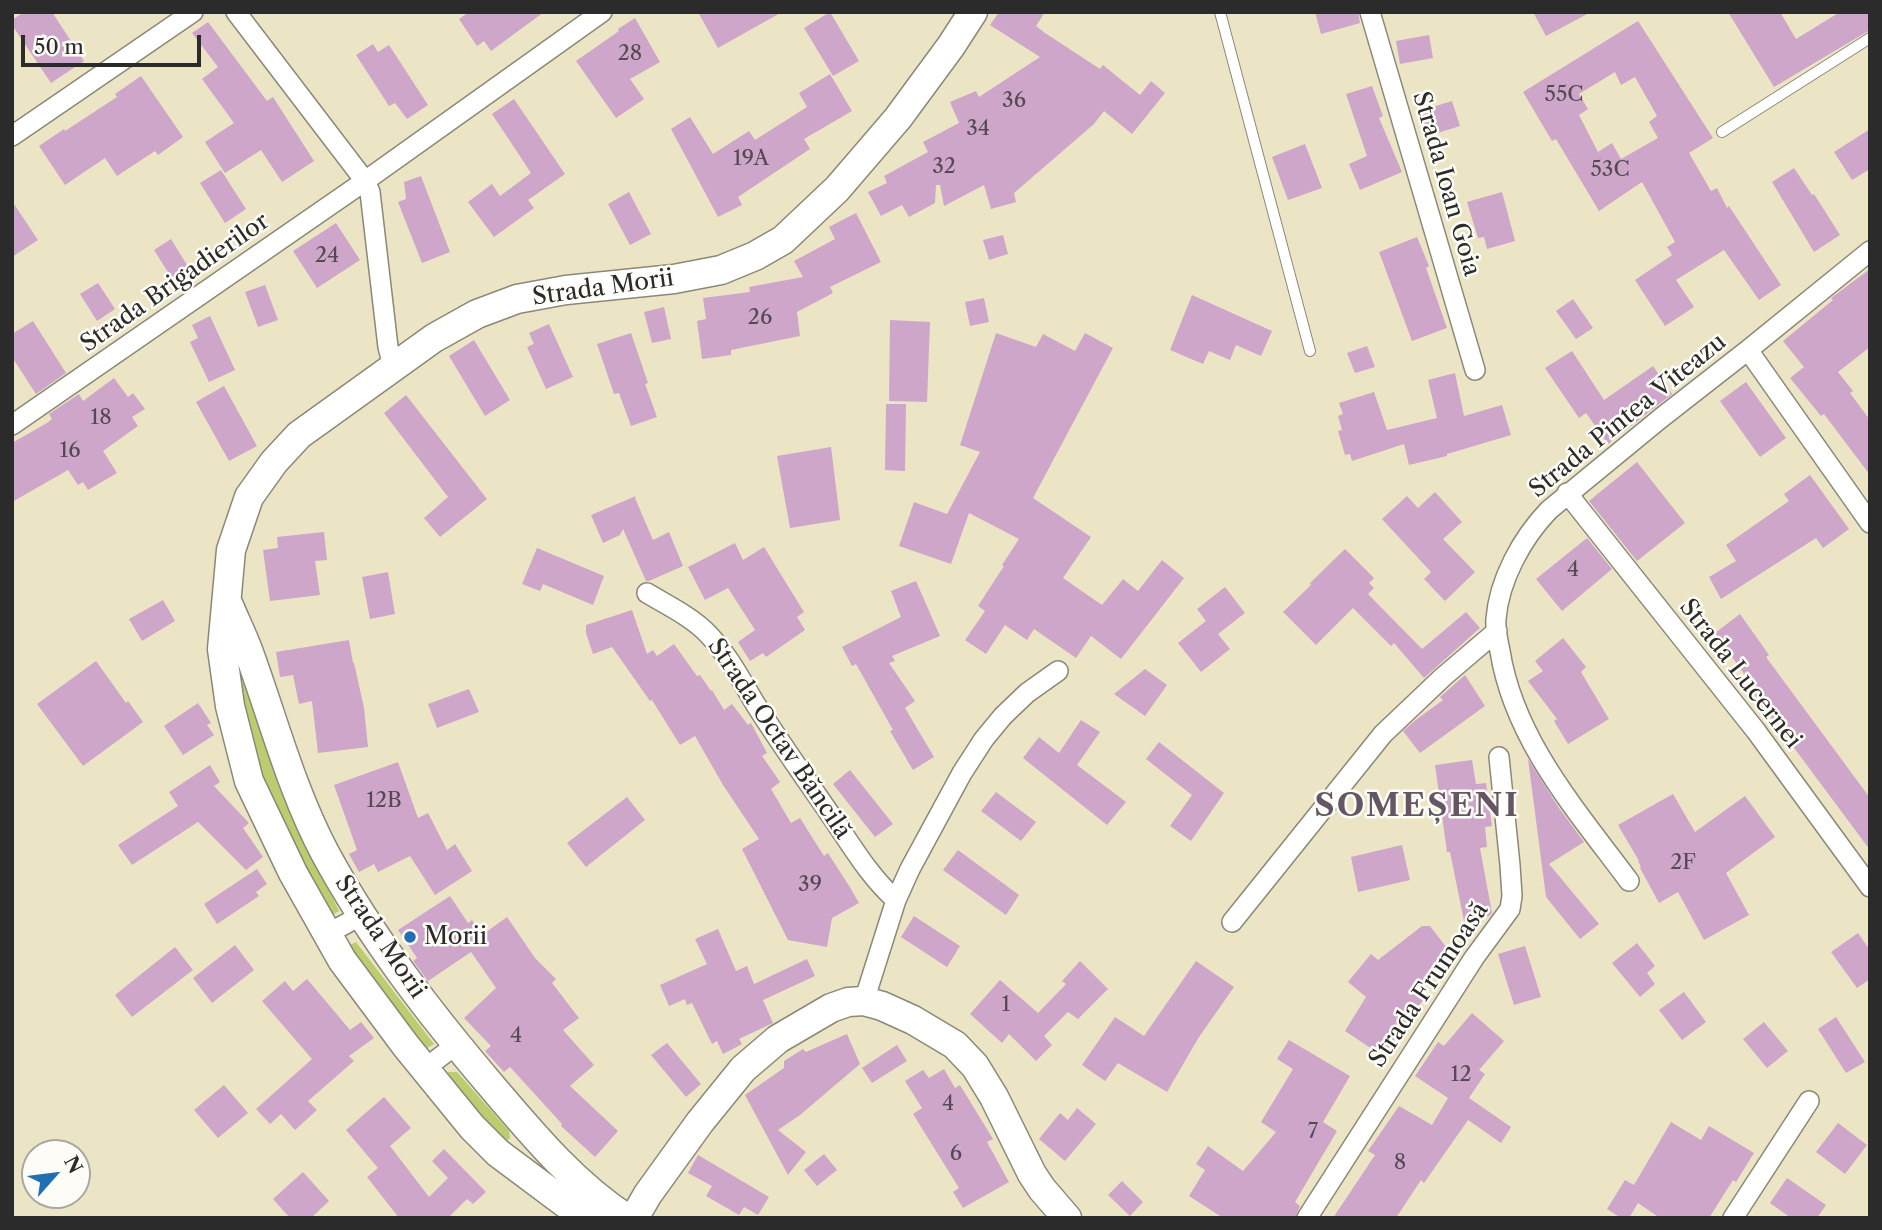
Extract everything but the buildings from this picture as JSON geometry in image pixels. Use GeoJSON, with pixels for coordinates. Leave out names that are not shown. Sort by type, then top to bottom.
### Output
{"type":"FeatureCollection","features":[{"type":"Feature","properties":{"kind":"street"},"geometry":{"type":"LineString","coordinates":[[12,136],[193,12]]}},
{"type":"Feature","properties":{"kind":"street"},"geometry":{"type":"LineString","coordinates":[[236,12],[365,181],[370,192],[388,347],[393,366]]}},
{"type":"Feature","properties":{"kind":"street","name":"Strada Brigadierilor"},"geometry":{"type":"LineString","coordinates":[[12,425],[365,181],[602,12]]}},
{"type":"Feature","properties":{"kind":"street","name":"Strada Morii"},"geometry":{"type":"LineString","coordinates":[[585,1218],[498,1153],[472,1127],[424,1069],[342,960],[293,873],[249,781],[230,706],[222,649],[231,550],[249,497],[274,462],[299,435],[434,338],[477,314],[517,299],[566,290],[674,279],[721,270],[755,256],[783,240],[837,189],[898,118],[973,12]]}},
{"type":"Feature","properties":{"kind":"street","name":"Strada Ioan Goia"},"geometry":{"type":"LineString","coordinates":[[1370,12],[1475,370]]}},
{"type":"Feature","properties":{"kind":"street","name":"Strada Pintea Viteazu"},"geometry":{"type":"LineString","coordinates":[[1629,881],[1571,802],[1522,726],[1508,691],[1497,631],[1496,619],[1503,587],[1533,526],[1567,494],[1870,251]]}},
{"type":"Feature","properties":{"kind":"street"},"geometry":{"type":"LineString","coordinates":[[1748,350],[1870,523]]}},
{"type":"Feature","properties":{"kind":"street","name":"Strada Lucernei"},"geometry":{"type":"LineString","coordinates":[[1567,494],[1756,731],[1870,887]]}},
{"type":"Feature","properties":{"kind":"street","name":"Strada Octav Băncilă"},"geometry":{"type":"LineString","coordinates":[[647,593],[707,632],[729,659],[755,704],[855,851],[885,890],[897,900]]}},
{"type":"Feature","properties":{"kind":"street","name":"Strada Morii"},"geometry":{"type":"LineString","coordinates":[[226,597],[248,650],[287,767],[325,852],[377,939],[456,1045],[541,1144],[571,1175],[626,1218]]}},
{"type":"Feature","properties":{"kind":"street"},"geometry":{"type":"LineString","coordinates":[[1232,922],[1383,734],[1497,631]]}},
{"type":"Feature","properties":{"kind":"street"},"geometry":{"type":"LineString","coordinates":[[864,1001],[910,869],[956,785],[984,739],[1003,716],[1027,693],[1058,671]]}},
{"type":"Feature","properties":{"kind":"street","name":"Strada Frumoasă"},"geometry":{"type":"LineString","coordinates":[[1307,1218],[1474,958],[1510,909],[1510,865],[1499,757]]}},
{"type":"Feature","properties":{"kind":"street"},"geometry":{"type":"LineString","coordinates":[[327,934],[362,915]]}},
{"type":"Feature","properties":{"kind":"street"},"geometry":{"type":"LineString","coordinates":[[634,1218],[700,1122],[743,1069],[778,1039],[831,1008],[848,1002],[864,1001],[913,1020],[955,1045],[975,1066],[1032,1174],[1067,1218]]}},
{"type":"Feature","properties":{"kind":"street"},"geometry":{"type":"LineString","coordinates":[[424,1069],[456,1045]]}},
{"type":"Feature","properties":{"kind":"street"},"geometry":{"type":"LineString","coordinates":[[1733,1218],[1809,1101]]}},
{"type":"Feature","properties":{"kind":"lane"},"geometry":{"type":"LineString","coordinates":[[1220,12],[1310,351]]}},
{"type":"Feature","properties":{"kind":"lane"},"geometry":{"type":"LineString","coordinates":[[1722,132],[1870,38]]}},
{"type":"Feature","properties":{"kind":"green space"},"geometry":{"type":"Polygon","coordinates":[[[249,682],[279,787],[339,911],[329,917],[264,789],[235,685],[249,682]]]}},
{"type":"Feature","properties":{"kind":"green space"},"geometry":{"type":"Polygon","coordinates":[[[356,942],[434,1044],[426,1049],[348,946],[356,942]]]}},
{"type":"Feature","properties":{"kind":"green space"},"geometry":{"type":"Polygon","coordinates":[[[457,1072],[509,1131],[510,1138],[505,1143],[444,1075],[457,1072]]]}},
{"type":"Feature","properties":{"kind":"place","name":"Morii"},"geometry":{"type":"Point","coordinates":[410,937]}},
{"type":"Feature","properties":{"kind":"district","name":"SOMEȘENI"},"geometry":{"type":"Point","coordinates":[1417,807]}}]}
